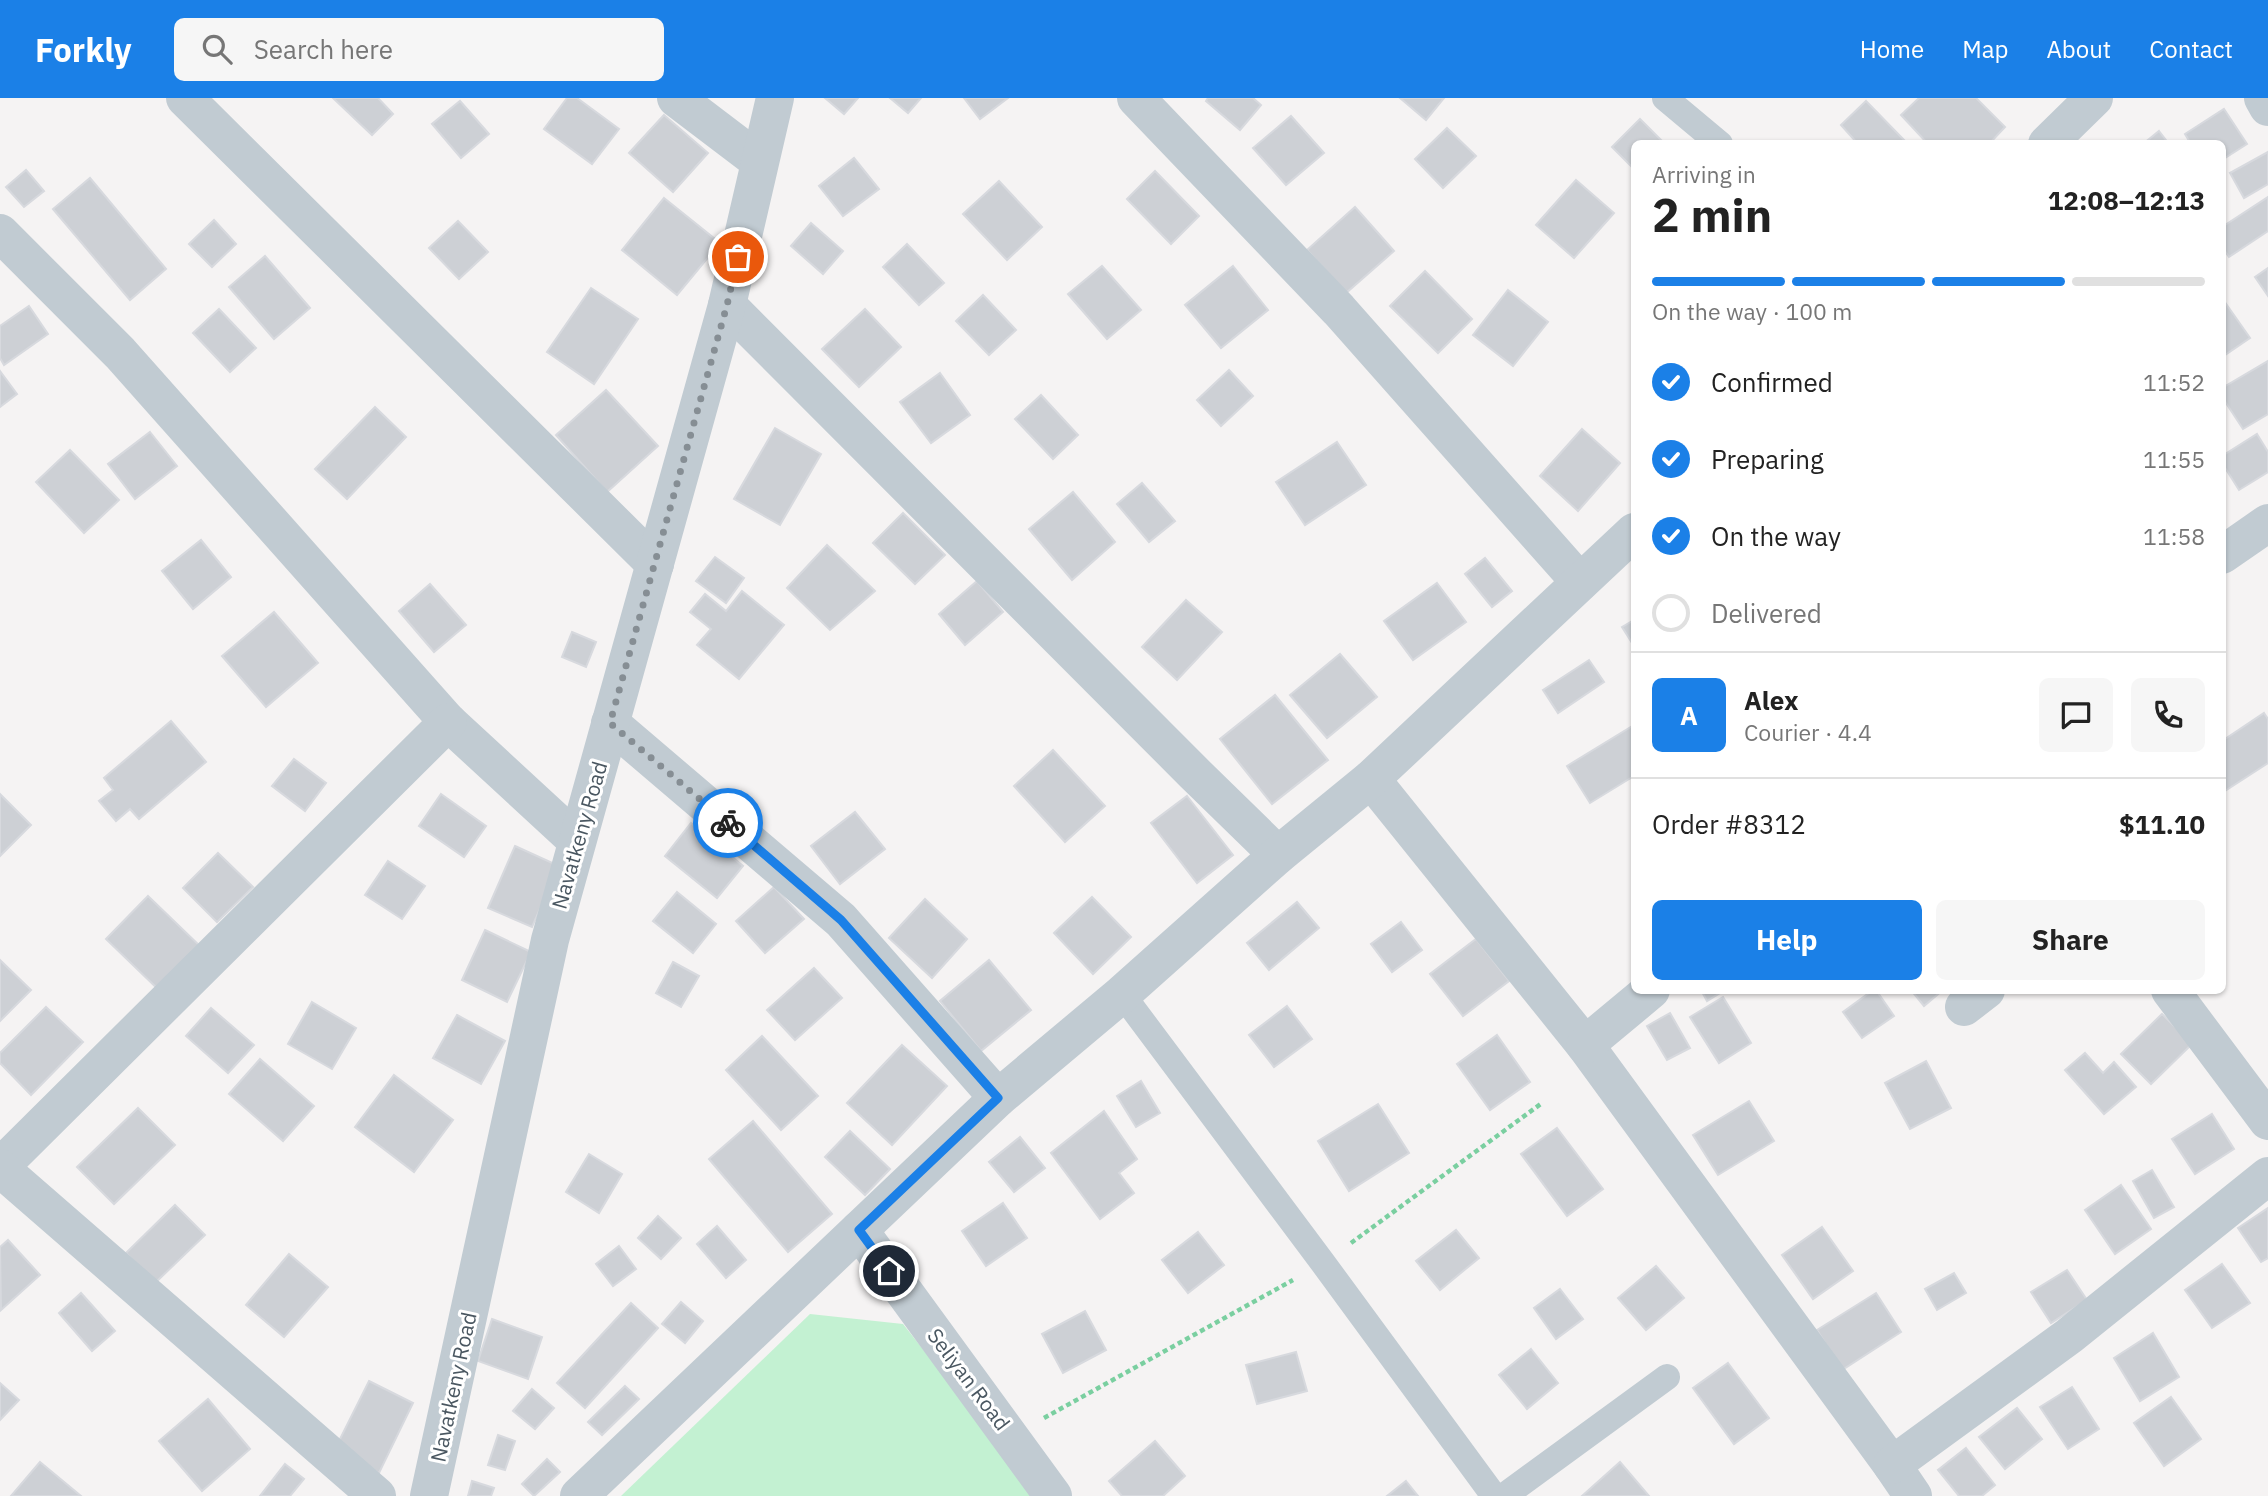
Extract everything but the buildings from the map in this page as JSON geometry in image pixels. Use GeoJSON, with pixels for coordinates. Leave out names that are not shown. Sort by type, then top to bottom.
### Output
{"type":"FeatureCollection","features":[{"type":"Feature","properties":{"kind":"street"},"geometry":{"type":"LineString","coordinates":[[185,98],[654,564]]}},
{"type":"Feature","properties":{"kind":"street"},"geometry":{"type":"LineString","coordinates":[[676,98],[759,161]]}},
{"type":"Feature","properties":{"kind":"street","name":"Navatkeny Road"},"geometry":{"type":"LineString","coordinates":[[429,1496],[550,940],[727,305],[775,98]]}},
{"type":"Feature","properties":{"kind":"street"},"geometry":{"type":"LineString","coordinates":[[1136,98],[1339,310],[1580,582]]}},
{"type":"Feature","properties":{"kind":"street"},"geometry":{"type":"LineString","coordinates":[[2051,140],[2094,98]]}},
{"type":"Feature","properties":{"kind":"street"},"geometry":{"type":"LineString","coordinates":[[2263,98],[2268,107]]}},
{"type":"Feature","properties":{"kind":"street"},"geometry":{"type":"LineString","coordinates":[[0,233],[120,353],[448,722],[577,841]]}},
{"type":"Feature","properties":{"kind":"street"},"geometry":{"type":"LineString","coordinates":[[727,305],[1278,855]]}},
{"type":"Feature","properties":{"kind":"street"},"geometry":{"type":"LineString","coordinates":[[579,1496],[998,1098],[1122,994],[1278,855],[1371,779],[1631,535]]}},
{"type":"Feature","properties":{"kind":"street"},"geometry":{"type":"LineString","coordinates":[[377,1496],[4,1154],[448,722]]}},
{"type":"Feature","properties":{"kind":"street"},"geometry":{"type":"LineString","coordinates":[[610,723],[841,920],[998,1098]]}},
{"type":"Feature","properties":{"kind":"street"},"geometry":{"type":"LineString","coordinates":[[1371,779],[1585,1045],[1913,1496]]}},
{"type":"Feature","properties":{"kind":"street"},"geometry":{"type":"LineString","coordinates":[[1585,1045],[1646,994]]}},
{"type":"Feature","properties":{"kind":"street"},"geometry":{"type":"LineString","coordinates":[[2173,994],[2268,1121]]}},
{"type":"Feature","properties":{"kind":"street"},"geometry":{"type":"LineString","coordinates":[[1892,1465],[2069,1336],[2268,1176]]}},
{"type":"Feature","properties":{"kind":"street","name":"Seliyan Road"},"geometry":{"type":"LineString","coordinates":[[859,1230],[1053,1496]]}},
{"type":"Feature","properties":{"kind":"lane"},"geometry":{"type":"LineString","coordinates":[[1665,98],[1715,140]]}},
{"type":"Feature","properties":{"kind":"lane"},"geometry":{"type":"LineString","coordinates":[[1122,994],[1324,1263],[1494,1496]]}},
{"type":"Feature","properties":{"kind":"lane"},"geometry":{"type":"LineString","coordinates":[[1504,1496],[1667,1377]]}},
{"type":"Feature","properties":{"kind":"path"},"geometry":{"type":"LineString","coordinates":[[1012,1437],[1324,1263],[1542,1103]]}},
{"type":"Feature","properties":{"kind":"green space"},"geometry":{"type":"Polygon","coordinates":[[[810,1314],[903,1324],[1039,1496],[621,1496],[810,1314]]]}},
{"type":"Feature","properties":{"kind":"way so far"},"geometry":{"type":"LineString","coordinates":[[728,823],[610,723],[727,305],[738,257]]}},
{"type":"Feature","properties":{"kind":"route"},"geometry":{"type":"LineString","coordinates":[[728,823],[841,920],[998,1098],[859,1230],[889,1271]]}}]}
